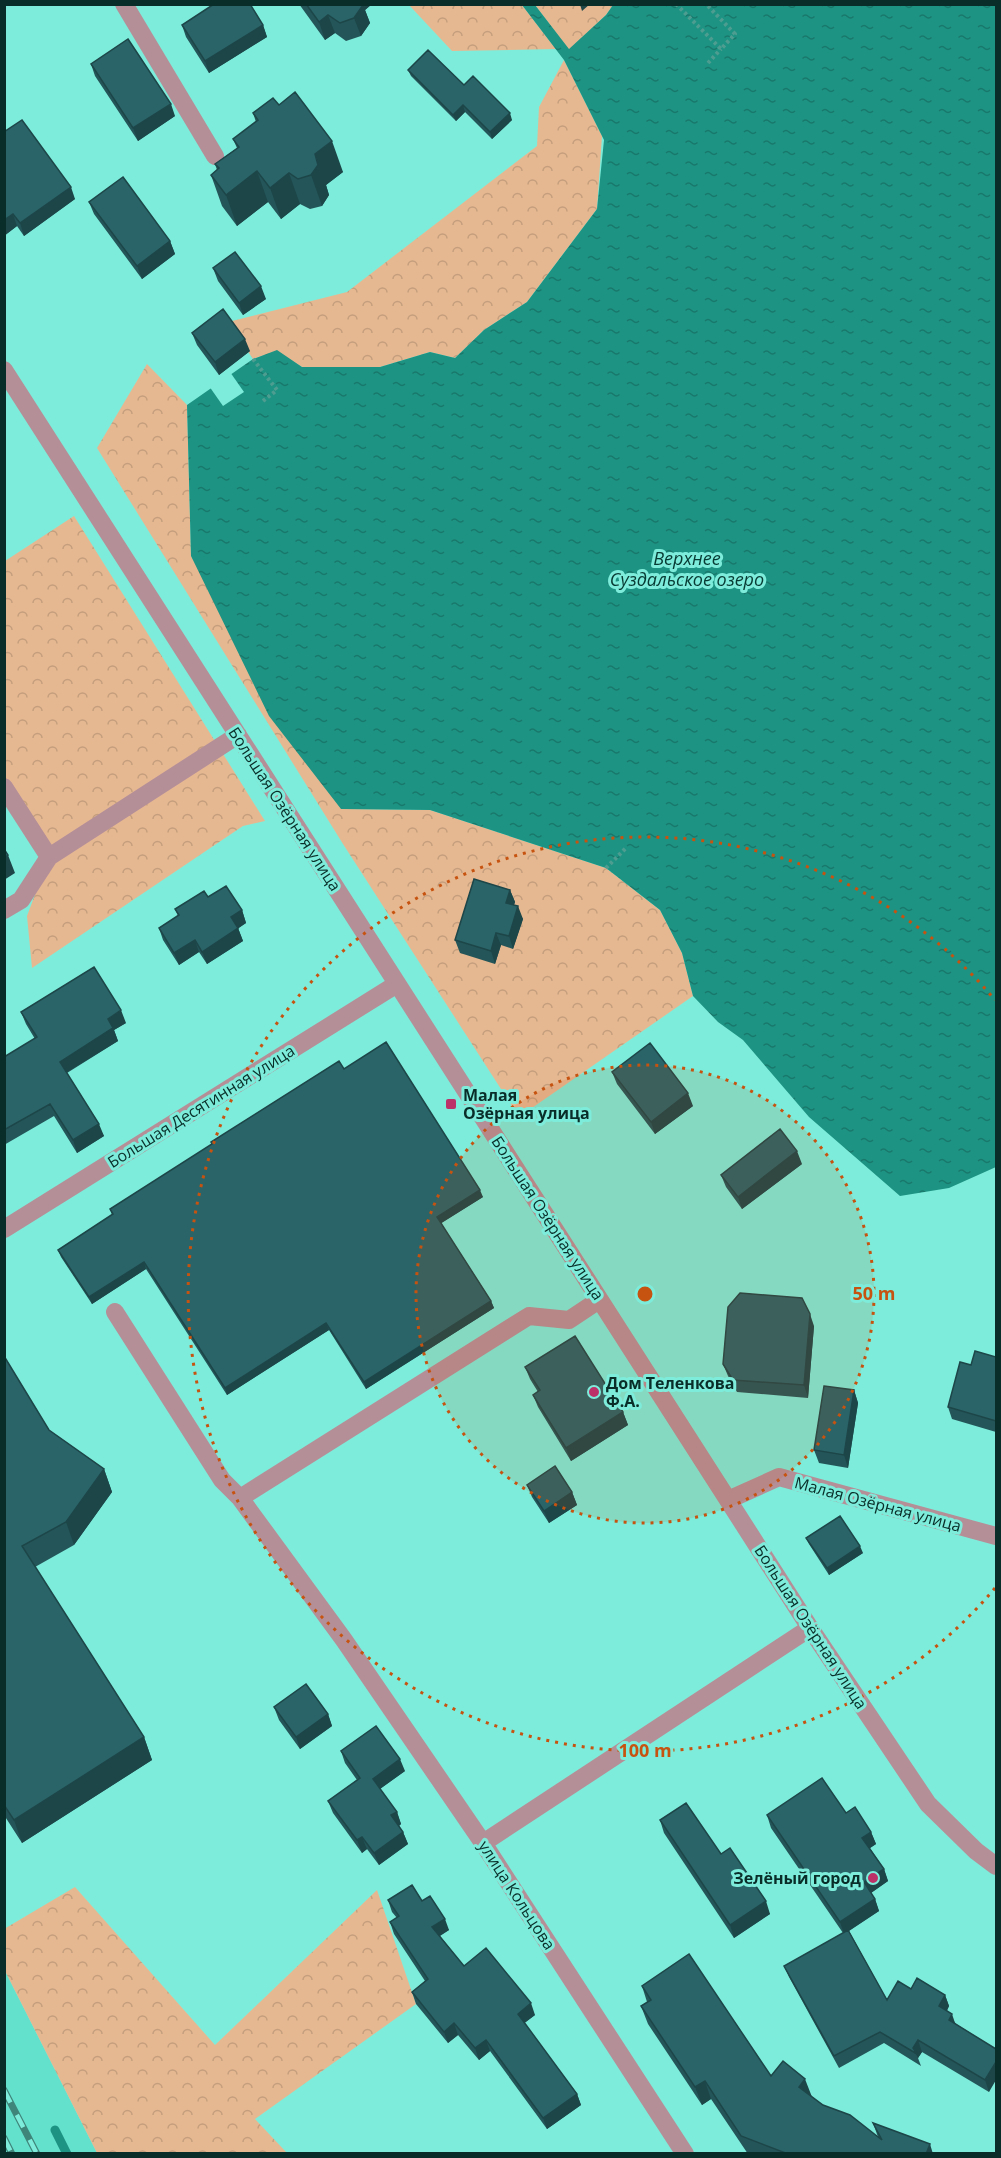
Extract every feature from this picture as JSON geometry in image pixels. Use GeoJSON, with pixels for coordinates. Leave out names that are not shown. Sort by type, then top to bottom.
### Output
{"type":"FeatureCollection","features":[{"type":"Feature","properties":{"kind":"street"},"geometry":{"type":"LineString","coordinates":[[124,4],[215,156]]}},
{"type":"Feature","properties":{"kind":"street","name":"Большая Озёрная улица"},"geometry":{"type":"LineString","coordinates":[[4,370],[810,1628],[928,1804],[976,1851],[996,1866]]}},
{"type":"Feature","properties":{"kind":"street"},"geometry":{"type":"LineString","coordinates":[[4,910],[21,900],[49,857],[238,735]]}},
{"type":"Feature","properties":{"kind":"street"},"geometry":{"type":"LineString","coordinates":[[4,787],[49,857]]}},
{"type":"Feature","properties":{"kind":"street","name":"Большая Десятинная улица"},"geometry":{"type":"LineString","coordinates":[[4,1229],[397,984]]}},
{"type":"Feature","properties":{"kind":"street"},"geometry":{"type":"LineString","coordinates":[[240,1498],[529,1316],[569,1320],[600,1299]]}},
{"type":"Feature","properties":{"kind":"street","name":"улица Кольцова"},"geometry":{"type":"LineString","coordinates":[[116,1312],[222,1480],[240,1498],[344,1640],[483,1843],[685,2154]]}},
{"type":"Feature","properties":{"kind":"street","name":"Малая Озёрная улица"},"geometry":{"type":"LineString","coordinates":[[728,1500],[779,1477],[996,1536]]}},
{"type":"Feature","properties":{"kind":"street"},"geometry":{"type":"LineString","coordinates":[[483,1843],[810,1628]]}},
{"type":"Feature","properties":{"kind":"path"},"geometry":{"type":"LineString","coordinates":[[676,4],[721,49]]}},
{"type":"Feature","properties":{"kind":"path"},"geometry":{"type":"LineString","coordinates":[[706,4],[735,34],[708,63]]}},
{"type":"Feature","properties":{"kind":"path"},"geometry":{"type":"LineString","coordinates":[[253,359],[277,390],[263,401]]}},
{"type":"Feature","properties":{"kind":"path"},"geometry":{"type":"LineString","coordinates":[[606,868],[627,847]]}},
{"type":"Feature","properties":{"kind":"shaded area"},"geometry":{"type":"Polygon","coordinates":[[[5,1971],[97,2153],[5,2153],[5,1971]]]}},
{"type":"Feature","properties":{"kind":"green space"},"geometry":{"type":"Polygon","coordinates":[[[409,5],[522,5],[556,49],[452,51],[409,5]]]}},
{"type":"Feature","properties":{"kind":"green space"},"geometry":{"type":"Polygon","coordinates":[[[535,5],[613,5],[606,15],[569,50],[535,5]]]}},
{"type":"Feature","properties":{"kind":"green space"},"geometry":{"type":"Polygon","coordinates":[[[564,60],[602,136],[597,209],[527,302],[484,330],[455,358],[430,352],[380,367],[302,367],[276,351],[253,359],[228,322],[347,292],[537,146],[539,107],[564,60]]]}},
{"type":"Feature","properties":{"kind":"green space"},"geometry":{"type":"Polygon","coordinates":[[[147,364],[187,405],[191,556],[347,809],[430,810],[606,868],[660,910],[682,953],[693,996],[519,1117],[343,844],[97,448],[147,364]]]}},
{"type":"Feature","properties":{"kind":"green space"},"geometry":{"type":"Polygon","coordinates":[[[74,516],[265,821],[243,826],[32,968],[27,916],[49,857],[5,787],[5,561],[74,516]]]}},
{"type":"Feature","properties":{"kind":"green space"},"geometry":{"type":"Polygon","coordinates":[[[75,1887],[215,2045],[377,1890],[416,2004],[255,2119],[287,2153],[97,2153],[5,1971],[4,1929],[75,1887]]]}},
{"type":"Feature","properties":{"kind":"water","name":"Верхнее Суздальское озеро"},"geometry":{"type":"Polygon","coordinates":[[[522,5],[535,5],[569,49],[606,15],[613,5],[996,5],[996,1167],[949,1188],[900,1196],[809,1117],[743,1040],[718,1022],[693,996],[682,953],[660,910],[606,868],[430,810],[341,809],[269,716],[191,556],[187,405],[253,359],[277,350],[302,367],[380,367],[430,352],[455,358],[484,330],[527,302],[597,209],[604,140],[564,60],[522,5]]]}},
{"type":"Feature","properties":{"kind":"pier"},"geometry":{"type":"Polygon","coordinates":[[[230,372],[244,392],[223,406],[209,386],[230,372]]]}},
{"type":"Feature","properties":{"kind":"building"},"geometry":{"type":"Polygon","coordinates":[[[214,4],[250,4],[263,25],[205,61],[182,25],[214,4]]]}},
{"type":"Feature","properties":{"kind":"building"},"geometry":{"type":"Polygon","coordinates":[[[306,4],[363,5],[354,18],[340,23],[328,15],[319,22],[306,4]]]}},
{"type":"Feature","properties":{"kind":"building"},"geometry":{"type":"Polygon","coordinates":[[[128,39],[171,104],[133,128],[91,64],[128,39]]]}},
{"type":"Feature","properties":{"kind":"building"},"geometry":{"type":"Polygon","coordinates":[[[428,50],[464,85],[473,76],[510,113],[490,132],[463,105],[453,115],[408,70],[428,50]]]}},
{"type":"Feature","properties":{"kind":"building"},"geometry":{"type":"Polygon","coordinates":[[[295,92],[332,141],[315,154],[318,165],[311,175],[298,179],[289,173],[270,188],[257,171],[226,195],[211,175],[219,168],[215,164],[239,147],[233,139],[258,120],[253,113],[273,98],[279,105],[295,92]]]}},
{"type":"Feature","properties":{"kind":"building"},"geometry":{"type":"Polygon","coordinates":[[[22,120],[71,187],[20,223],[13,214],[4,220],[4,132],[22,120]]]}},
{"type":"Feature","properties":{"kind":"building"},"geometry":{"type":"Polygon","coordinates":[[[123,177],[170,241],[137,266],[89,202],[123,177]]]}},
{"type":"Feature","properties":{"kind":"building"},"geometry":{"type":"Polygon","coordinates":[[[235,252],[261,286],[239,303],[213,268],[235,252]]]}},
{"type":"Feature","properties":{"kind":"building"},"geometry":{"type":"Polygon","coordinates":[[[223,309],[245,339],[215,362],[192,333],[223,309]]]}},
{"type":"Feature","properties":{"kind":"building"},"geometry":{"type":"Polygon","coordinates":[[[474,879],[510,890],[506,903],[518,906],[509,936],[496,933],[491,951],[455,940],[474,879]]]}},
{"type":"Feature","properties":{"kind":"building"},"geometry":{"type":"Polygon","coordinates":[[[226,886],[242,910],[231,917],[238,928],[202,952],[195,940],[174,953],[159,928],[179,915],[175,909],[204,891],[208,897],[226,886]]]}},
{"type":"Feature","properties":{"kind":"building"},"geometry":{"type":"Polygon","coordinates":[[[94,967],[121,1010],[108,1019],[113,1028],[60,1062],[99,1124],[73,1140],[50,1104],[4,1130],[4,1057],[37,1037],[21,1012],[94,967]]]}},
{"type":"Feature","properties":{"kind":"building"},"geometry":{"type":"Polygon","coordinates":[[[386,1042],[480,1190],[437,1217],[491,1301],[364,1382],[326,1323],[225,1388],[144,1262],[89,1297],[58,1250],[113,1214],[110,1209],[212,1144],[211,1142],[339,1061],[344,1069],[386,1042]]]}},
{"type":"Feature","properties":{"kind":"building"},"geometry":{"type":"Polygon","coordinates":[[[650,1043],[688,1093],[651,1122],[612,1072],[650,1043]]]}},
{"type":"Feature","properties":{"kind":"building"},"geometry":{"type":"Polygon","coordinates":[[[780,1129],[797,1151],[738,1197],[721,1175],[780,1129]]]}},
{"type":"Feature","properties":{"kind":"building"},"geometry":{"type":"Polygon","coordinates":[[[740,1293],[802,1298],[810,1314],[804,1385],[733,1380],[723,1364],[728,1307],[740,1293]]]}},
{"type":"Feature","properties":{"kind":"building"},"geometry":{"type":"Polygon","coordinates":[[[575,1336],[623,1412],[566,1448],[533,1395],[540,1390],[525,1367],[575,1336]]]}},
{"type":"Feature","properties":{"kind":"building"},"geometry":{"type":"Polygon","coordinates":[[[975,1351],[996,1357],[996,1421],[948,1407],[960,1362],[971,1365],[975,1351]]]}},
{"type":"Feature","properties":{"kind":"building"},"geometry":{"type":"Polygon","coordinates":[[[4,1356],[49,1430],[104,1469],[66,1522],[22,1546],[144,1737],[14,1820],[4,1805],[4,1356]]]}},
{"type":"Feature","properties":{"kind":"building"},"geometry":{"type":"Polygon","coordinates":[[[824,1386],[854,1390],[844,1455],[814,1450],[824,1386]]]}},
{"type":"Feature","properties":{"kind":"building"},"geometry":{"type":"Polygon","coordinates":[[[555,1466],[572,1492],[544,1511],[527,1485],[555,1466]]]}},
{"type":"Feature","properties":{"kind":"building"},"geometry":{"type":"Polygon","coordinates":[[[840,1516],[860,1546],[827,1568],[806,1538],[840,1516]]]}},
{"type":"Feature","properties":{"kind":"building"},"geometry":{"type":"Polygon","coordinates":[[[306,1684],[328,1714],[296,1737],[274,1707],[306,1684]]]}},
{"type":"Feature","properties":{"kind":"building"},"geometry":{"type":"Polygon","coordinates":[[[376,1726],[400,1759],[373,1779],[397,1812],[391,1815],[403,1832],[374,1853],[362,1837],[357,1840],[328,1801],[360,1778],[341,1751],[376,1726]]]}},
{"type":"Feature","properties":{"kind":"building"},"geometry":{"type":"Polygon","coordinates":[[[822,1778],[846,1813],[855,1807],[871,1832],[862,1838],[884,1869],[864,1882],[875,1899],[840,1922],[767,1815],[822,1778]]]}},
{"type":"Feature","properties":{"kind":"building"},"geometry":{"type":"Polygon","coordinates":[[[686,1803],[721,1854],[730,1848],[766,1901],[730,1925],[660,1820],[686,1803]]]}},
{"type":"Feature","properties":{"kind":"building"},"geometry":{"type":"Polygon","coordinates":[[[412,1885],[422,1901],[430,1896],[445,1919],[432,1927],[464,1966],[486,1948],[531,2003],[518,2014],[577,2094],[543,2118],[486,2040],[475,2048],[454,2023],[444,2032],[412,1992],[428,1979],[390,1922],[399,1916],[388,1900],[412,1885]]]}},
{"type":"Feature","properties":{"kind":"building"},"geometry":{"type":"Polygon","coordinates":[[[848,1930],[887,2000],[898,1981],[911,1989],[917,1978],[945,1995],[939,2006],[952,2014],[949,2020],[996,2049],[996,2062],[985,2080],[918,2040],[913,2048],[917,2054],[880,2032],[834,2056],[784,1966],[848,1930]]]}},
{"type":"Feature","properties":{"kind":"building"},"geometry":{"type":"Polygon","coordinates":[[[689,1954],[771,2076],[783,2061],[805,2079],[799,2087],[823,2105],[850,2115],[882,2140],[873,2123],[930,2144],[926,2154],[788,2154],[741,2136],[705,2081],[695,2087],[641,2006],[651,2000],[642,1986],[689,1954]]]}},
{"type":"Feature","properties":{"kind":"waterway"},"geometry":{"type":"LineString","coordinates":[[55,2130],[67,2154]]}},
{"type":"Feature","properties":{"kind":"railway"},"geometry":{"type":"LineString","coordinates":[[4,2090],[37,2154]]}},
{"type":"Feature","properties":{"kind":"railway"},"geometry":{"type":"LineString","coordinates":[[4,2138],[12,2154]]}},
{"type":"Feature","properties":{"kind":"place","name":"Малая Озёрная улица"},"geometry":{"type":"Point","coordinates":[451,1104]}},
{"type":"Feature","properties":{"kind":"place","name":"Дом Теленкова Ф.А."},"geometry":{"type":"Point","coordinates":[594,1392]}},
{"type":"Feature","properties":{"kind":"place","name":"Зелёный город"},"geometry":{"type":"Point","coordinates":[873,1878]}}]}
